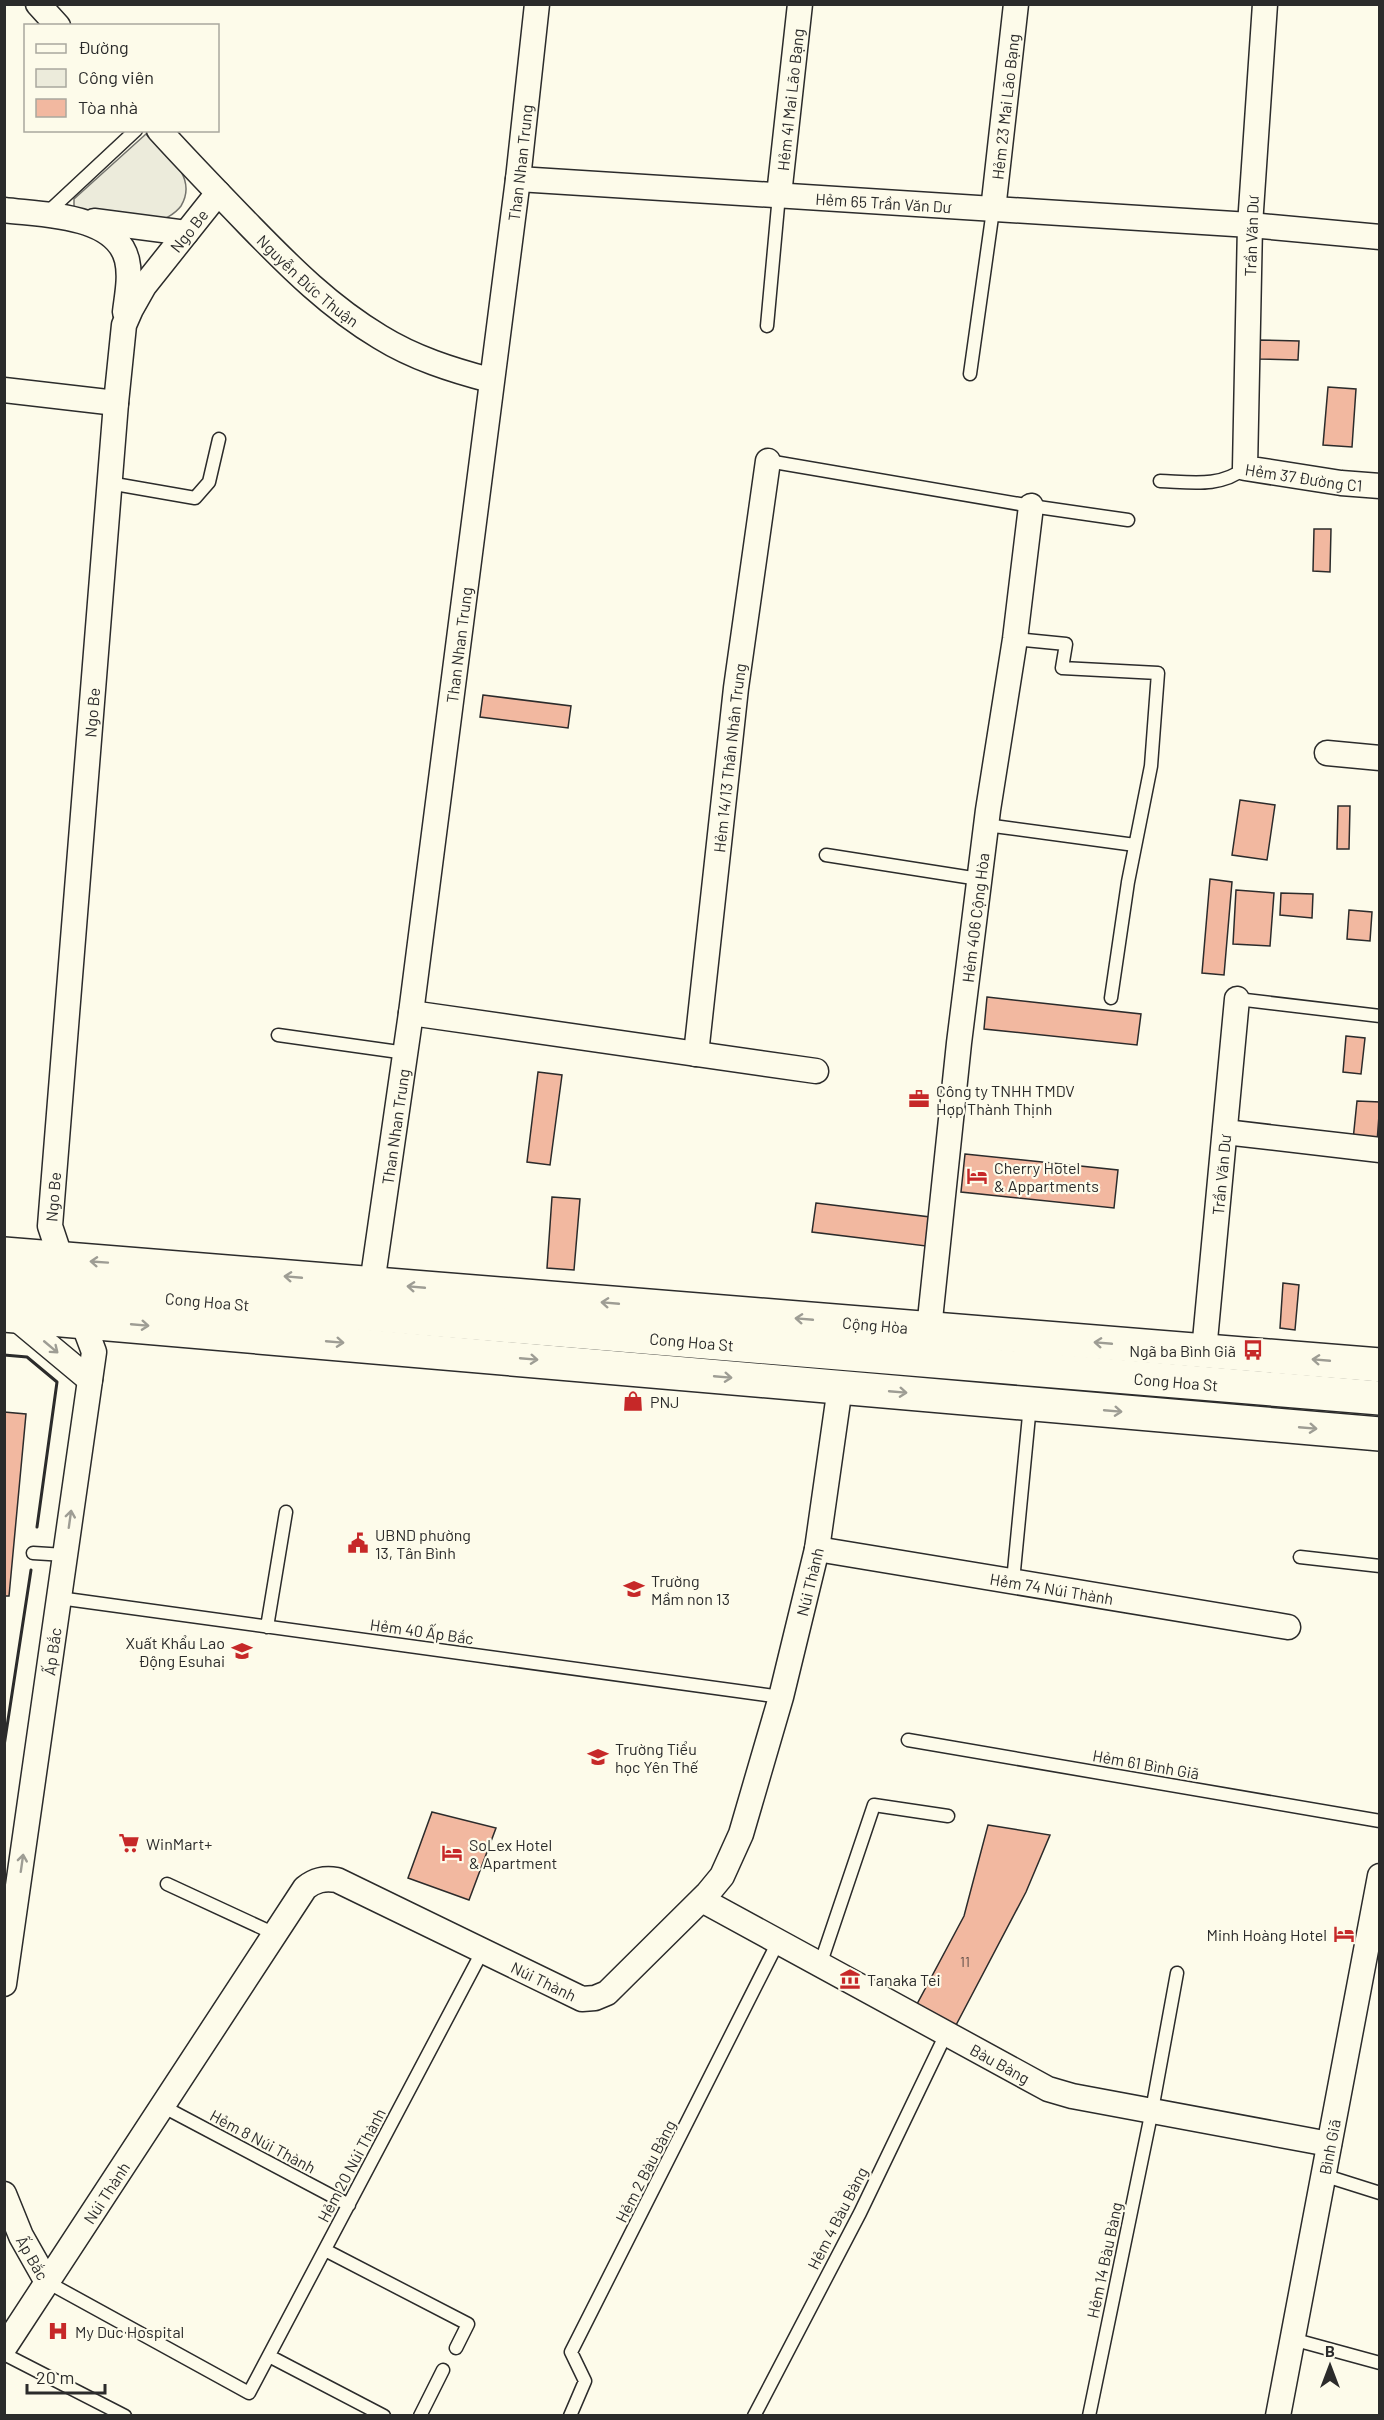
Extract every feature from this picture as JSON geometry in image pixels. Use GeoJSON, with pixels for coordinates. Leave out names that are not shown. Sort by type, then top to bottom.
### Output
{"type":"FeatureCollection","features":[{"type":"Feature","properties":{"kind":"main road"},"geometry":{"type":"LineString","coordinates":[[4,1254],[66,1274],[82,1320],[8,1315]]}},
{"type":"Feature","properties":{"kind":"main road","name":"Cong Hoa St"},"geometry":{"type":"LineString","coordinates":[[4,1284],[66,1274],[372,1284]]}},
{"type":"Feature","properties":{"kind":"main road","name":"Cong Hoa St"},"geometry":{"type":"LineString","coordinates":[[66,1274],[1380,1398]]}},
{"type":"Feature","properties":{"kind":"main road","name":"Cộng Hòa"},"geometry":{"type":"LineString","coordinates":[[372,1284],[1380,1365]]}},
{"type":"Feature","properties":{"kind":"main road","name":"Cong Hoa St"},"geometry":{"type":"LineString","coordinates":[[82,1320],[1380,1434]]}},
{"type":"Feature","properties":{"kind":"street"},"geometry":{"type":"LineString","coordinates":[[38,4],[56,24]]}},
{"type":"Feature","properties":{"kind":"street","name":"Than Nhan Trung"},"geometry":{"type":"LineString","coordinates":[[372,1284],[406,1053],[490,380],[518,179],[537,4]]}},
{"type":"Feature","properties":{"kind":"street","name":"Hẻm 41 Mai Lão Bạng"},"geometry":{"type":"LineString","coordinates":[[779,195],[800,4]]}},
{"type":"Feature","properties":{"kind":"street","name":"Hẻm 23 Mai Lão Bạng"},"geometry":{"type":"LineString","coordinates":[[993,210],[1016,4]]}},
{"type":"Feature","properties":{"kind":"street","name":"Trần Văn Dư"},"geometry":{"type":"LineString","coordinates":[[1245,468],[1250,225],[1265,4]]}},
{"type":"Feature","properties":{"kind":"street","name":"Nguyễn Đức Thuận"},"geometry":{"type":"LineString","coordinates":[[161,132],[303,281],[348,317],[381,338],[418,357],[449,369],[490,380]]}},
{"type":"Feature","properties":{"kind":"street","name":"Hẻm 65 Trần Văn Dư"},"geometry":{"type":"LineString","coordinates":[[518,179],[1250,225],[1380,237]]}},
{"type":"Feature","properties":{"kind":"street","name":"Ngo Be"},"geometry":{"type":"LineString","coordinates":[[66,1274],[50,1226],[109,483],[124,325],[144,286],[218,193]]}},
{"type":"Feature","properties":{"kind":"street"},"geometry":{"type":"LineString","coordinates":[[4,210],[186,233]]}},
{"type":"Feature","properties":{"kind":"street"},"geometry":{"type":"LineString","coordinates":[[70,219],[102,229],[117,240],[125,254],[128,282],[124,325]]}},
{"type":"Feature","properties":{"kind":"street"},"geometry":{"type":"LineString","coordinates":[[4,390],[116,403]]}},
{"type":"Feature","properties":{"kind":"street","name":"Hẻm 14/13 Thân Nhân Trung"},"geometry":{"type":"LineString","coordinates":[[696,1054],[736,688],[768,461]]}},
{"type":"Feature","properties":{"kind":"street","name":"Hẻm 37 Đường C1"},"geometry":{"type":"LineString","coordinates":[[1245,468],[1341,483],[1380,486]]}},
{"type":"Feature","properties":{"kind":"street","name":"Hẻm 406 Cộng Hòa"},"geometry":{"type":"LineString","coordinates":[[929,1329],[979,879],[1015,639],[1031,506]]}},
{"type":"Feature","properties":{"kind":"street"},"geometry":{"type":"LineString","coordinates":[[1327,753],[1380,758]]}},
{"type":"Feature","properties":{"kind":"street","name":"Trần Văn Dư"},"geometry":{"type":"LineString","coordinates":[[1204,1351],[1237,999]]}},
{"type":"Feature","properties":{"kind":"street"},"geometry":{"type":"LineString","coordinates":[[411,1013],[816,1071]]}},
{"type":"Feature","properties":{"kind":"street"},"geometry":{"type":"LineString","coordinates":[[1225,1132],[1380,1150]]}},
{"type":"Feature","properties":{"kind":"street"},"geometry":{"type":"LineString","coordinates":[[8,1315],[90,1380]]}},
{"type":"Feature","properties":{"kind":"street","name":"Ấp Bắc"},"geometry":{"type":"LineString","coordinates":[[4,1984],[10,1900],[59,1598],[94,1352],[82,1320]]}},
{"type":"Feature","properties":{"kind":"street","name":"Núi Thành"},"geometry":{"type":"LineString","coordinates":[[47,2282],[307,1886],[318,1880],[337,1880],[574,1997],[595,1998],[610,1990],[702,1900],[722,1876],[741,1834],[781,1697],[817,1549],[840,1387]]}},
{"type":"Feature","properties":{"kind":"street","name":"Hẻm 74 Núi Thành"},"geometry":{"type":"LineString","coordinates":[[817,1549],[1288,1627]]}},
{"type":"Feature","properties":{"kind":"street","name":"Bình Giã"},"geometry":{"type":"LineString","coordinates":[[1278,2415],[1329,2144],[1374,1934],[1380,1876]]}},
{"type":"Feature","properties":{"kind":"street","name":"Bàu Bàng"},"geometry":{"type":"LineString","coordinates":[[702,1900],[1048,2089],[1072,2096],[1329,2144]]}},
{"type":"Feature","properties":{"kind":"street","name":"Ấp Bắc"},"geometry":{"type":"LineString","coordinates":[[4,2194],[21,2236],[47,2282],[4,2348]]}},
{"type":"Feature","properties":{"kind":"lane"},"geometry":{"type":"LineString","coordinates":[[45,215],[134,132]]}},
{"type":"Feature","properties":{"kind":"lane"},"geometry":{"type":"LineString","coordinates":[[767,326],[779,195]]}},
{"type":"Feature","properties":{"kind":"lane"},"geometry":{"type":"LineString","coordinates":[[970,374],[993,210]]}},
{"type":"Feature","properties":{"kind":"lane"},"geometry":{"type":"LineString","coordinates":[[109,483],[195,498],[209,482],[219,440]]}},
{"type":"Feature","properties":{"kind":"lane"},"geometry":{"type":"LineString","coordinates":[[768,461],[1031,506],[1128,520]]}},
{"type":"Feature","properties":{"kind":"lane","name":"Hẻm 37 Đường C1"},"geometry":{"type":"LineString","coordinates":[[1160,481],[1208,483],[1234,477],[1245,468]]}},
{"type":"Feature","properties":{"kind":"lane"},"geometry":{"type":"LineString","coordinates":[[1015,639],[1066,644],[1062,668],[1158,673],[1151,766],[1135,845],[1111,998]]}},
{"type":"Feature","properties":{"kind":"lane"},"geometry":{"type":"LineString","coordinates":[[986,825],[1135,845]]}},
{"type":"Feature","properties":{"kind":"lane"},"geometry":{"type":"LineString","coordinates":[[826,855],[979,879]]}},
{"type":"Feature","properties":{"kind":"lane"},"geometry":{"type":"LineString","coordinates":[[1237,999],[1380,1016]]}},
{"type":"Feature","properties":{"kind":"lane"},"geometry":{"type":"LineString","coordinates":[[278,1035],[406,1053]]}},
{"type":"Feature","properties":{"kind":"lane"},"geometry":{"type":"LineString","coordinates":[[1013,1581],[1030,1404]]}},
{"type":"Feature","properties":{"kind":"lane"},"geometry":{"type":"LineString","coordinates":[[267,1626],[286,1512]]}},
{"type":"Feature","properties":{"kind":"lane"},"geometry":{"type":"LineString","coordinates":[[33,1553],[65,1555]]}},
{"type":"Feature","properties":{"kind":"lane"},"geometry":{"type":"LineString","coordinates":[[1300,1557],[1380,1566]]}},
{"type":"Feature","properties":{"kind":"lane","name":"Hẻm 40 Ấp Bắc"},"geometry":{"type":"LineString","coordinates":[[59,1598],[781,1697]]}},
{"type":"Feature","properties":{"kind":"lane","name":"Hẻm 61 Bình Giã"},"geometry":{"type":"LineString","coordinates":[[908,1740],[1380,1821]]}},
{"type":"Feature","properties":{"kind":"lane"},"geometry":{"type":"LineString","coordinates":[[820,1965],[874,1805],[948,1816]]}},
{"type":"Feature","properties":{"kind":"lane"},"geometry":{"type":"LineString","coordinates":[[167,1884],[275,1934]]}},
{"type":"Feature","properties":{"kind":"lane","name":"Hẻm 2 Bàu Bàng"},"geometry":{"type":"LineString","coordinates":[[570,2415],[585,2381],[572,2352],[778,1942]]}},
{"type":"Feature","properties":{"kind":"lane","name":"Hẻm 20 Núi Thành"},"geometry":{"type":"LineString","coordinates":[[47,2282],[249,2393],[482,1952]]}},
{"type":"Feature","properties":{"kind":"lane","name":"Hẻm 14 Bàu Bàng"},"geometry":{"type":"LineString","coordinates":[[1089,2415],[1152,2110],[1177,1973]]}},
{"type":"Feature","properties":{"kind":"lane","name":"Hẻm 4 Bàu Bàng"},"geometry":{"type":"LineString","coordinates":[[754,2415],[860,2213],[946,2034]]}},
{"type":"Feature","properties":{"kind":"lane","name":"Hẻm 8 Núi Thành"},"geometry":{"type":"LineString","coordinates":[[162,2106],[349,2205]]}},
{"type":"Feature","properties":{"kind":"lane"},"geometry":{"type":"LineString","coordinates":[[1323,2175],[1380,2193]]}},
{"type":"Feature","properties":{"kind":"lane"},"geometry":{"type":"LineString","coordinates":[[325,2250],[468,2324],[456,2348]]}},
{"type":"Feature","properties":{"kind":"lane"},"geometry":{"type":"LineString","coordinates":[[1292,2339],[1380,2363]]}},
{"type":"Feature","properties":{"kind":"lane"},"geometry":{"type":"LineString","coordinates":[[4,2354],[125,2415]]}},
{"type":"Feature","properties":{"kind":"lane"},"geometry":{"type":"LineString","coordinates":[[269,2356],[384,2415]]}},
{"type":"Feature","properties":{"kind":"lane"},"geometry":{"type":"LineString","coordinates":[[420,2415],[443,2370]]}},
{"type":"Feature","properties":{"kind":"green space"},"geometry":{"type":"Polygon","coordinates":[[[146,134],[170,157],[183,175],[186,185],[181,206],[165,219],[153,222],[78,213],[74,206],[74,199],[146,134]]]}},
{"type":"Feature","properties":{"kind":"building"},"geometry":{"type":"Polygon","coordinates":[[[1258,340],[1299,341],[1298,360],[1258,359],[1258,340]]]}},
{"type":"Feature","properties":{"kind":"building"},"geometry":{"type":"Polygon","coordinates":[[[1328,387],[1356,389],[1352,447],[1323,445],[1328,387]]]}},
{"type":"Feature","properties":{"kind":"building"},"geometry":{"type":"Polygon","coordinates":[[[1314,529],[1331,529],[1330,572],[1313,571],[1314,529]]]}},
{"type":"Feature","properties":{"kind":"building"},"geometry":{"type":"Polygon","coordinates":[[[483,695],[571,706],[568,728],[480,717],[483,695]]]}},
{"type":"Feature","properties":{"kind":"building"},"geometry":{"type":"Polygon","coordinates":[[[1240,800],[1275,805],[1267,860],[1232,855],[1240,800]]]}},
{"type":"Feature","properties":{"kind":"building"},"geometry":{"type":"Polygon","coordinates":[[[1338,806],[1350,806],[1349,849],[1337,849],[1338,806]]]}},
{"type":"Feature","properties":{"kind":"building"},"geometry":{"type":"Polygon","coordinates":[[[1210,879],[1232,882],[1224,975],[1202,973],[1210,879]]]}},
{"type":"Feature","properties":{"kind":"building"},"geometry":{"type":"Polygon","coordinates":[[[1236,890],[1274,893],[1270,946],[1233,944],[1236,890]]]}},
{"type":"Feature","properties":{"kind":"building"},"geometry":{"type":"Polygon","coordinates":[[[1281,893],[1313,894],[1312,918],[1280,915],[1281,893]]]}},
{"type":"Feature","properties":{"kind":"building"},"geometry":{"type":"Polygon","coordinates":[[[1349,910],[1372,912],[1370,941],[1347,939],[1349,910]]]}},
{"type":"Feature","properties":{"kind":"building"},"geometry":{"type":"Polygon","coordinates":[[[987,997],[1141,1014],[1137,1045],[984,1029],[987,997]]]}},
{"type":"Feature","properties":{"kind":"building"},"geometry":{"type":"Polygon","coordinates":[[[1346,1036],[1365,1038],[1361,1074],[1343,1072],[1346,1036]]]}},
{"type":"Feature","properties":{"kind":"building"},"geometry":{"type":"Polygon","coordinates":[[[538,1072],[562,1075],[550,1165],[527,1162],[538,1072]]]}},
{"type":"Feature","properties":{"kind":"building"},"geometry":{"type":"Polygon","coordinates":[[[1357,1101],[1380,1102],[1377,1142],[1353,1140],[1357,1101]]]}},
{"type":"Feature","properties":{"kind":"building"},"geometry":{"type":"Polygon","coordinates":[[[965,1154],[1118,1170],[1114,1208],[961,1192],[965,1154]]]}},
{"type":"Feature","properties":{"kind":"building"},"geometry":{"type":"Polygon","coordinates":[[[552,1197],[580,1199],[574,1270],[547,1268],[552,1197]]]}},
{"type":"Feature","properties":{"kind":"building"},"geometry":{"type":"Polygon","coordinates":[[[816,1203],[930,1217],[926,1246],[812,1232],[816,1203]]]}},
{"type":"Feature","properties":{"kind":"building"},"geometry":{"type":"Polygon","coordinates":[[[1283,1283],[1299,1285],[1295,1330],[1280,1328],[1283,1283]]]}},
{"type":"Feature","properties":{"kind":"building"},"geometry":{"type":"Polygon","coordinates":[[[4,1412],[26,1414],[9,1596],[4,1596],[4,1412]]]}},
{"type":"Feature","properties":{"kind":"building","name":"SoLex Hotel & Apartment"},"geometry":{"type":"Polygon","coordinates":[[[432,1812],[496,1828],[469,1900],[408,1878],[432,1812]]]}},
{"type":"Feature","properties":{"kind":"building"},"geometry":{"type":"Polygon","coordinates":[[[988,1825],[1050,1835],[1026,1892],[955,2027],[916,2006],[964,1916],[988,1825]]]}},
{"type":"Feature","properties":{"kind":"wall"},"geometry":{"type":"LineString","coordinates":[[4,1355],[27,1357],[57,1382],[37,1527]]}},
{"type":"Feature","properties":{"kind":"wall"},"geometry":{"type":"LineString","coordinates":[[4,1746],[31,1570]]}},
{"type":"Feature","properties":{"kind":"place","name":"Công ty TNHH TMDV Hợp Thành Thịnh"},"geometry":{"type":"Point","coordinates":[919,1099]}},
{"type":"Feature","properties":{"kind":"place","name":"Cherry Hotel & Appartments"},"geometry":{"type":"Point","coordinates":[977,1176]}},
{"type":"Feature","properties":{"kind":"place","name":"Ngã ba Bình Giã"},"geometry":{"type":"Point","coordinates":[1253,1350]}},
{"type":"Feature","properties":{"kind":"place","name":"PNJ"},"geometry":{"type":"Point","coordinates":[633,1401]}},
{"type":"Feature","properties":{"kind":"place","name":"UBND phường 13, Tân Bình"},"geometry":{"type":"Point","coordinates":[358,1543]}},
{"type":"Feature","properties":{"kind":"place","name":"Trường Mầm non 13"},"geometry":{"type":"Point","coordinates":[634,1589]}},
{"type":"Feature","properties":{"kind":"place","name":"Xuất Khẩu Lao Động Esuhai"},"geometry":{"type":"Point","coordinates":[242,1651]}},
{"type":"Feature","properties":{"kind":"place","name":"Trường Tiểu học Yên Thế"},"geometry":{"type":"Point","coordinates":[598,1757]}},
{"type":"Feature","properties":{"kind":"place","name":"WinMart+"},"geometry":{"type":"Point","coordinates":[129,1843]}},
{"type":"Feature","properties":{"kind":"place","name":"SoLex Hotel & Apartment"},"geometry":{"type":"Point","coordinates":[452,1853]}},
{"type":"Feature","properties":{"kind":"place","name":"Minh Hoàng Hotel"},"geometry":{"type":"Point","coordinates":[1344,1934]}},
{"type":"Feature","properties":{"kind":"place","name":"Tanaka Tei"},"geometry":{"type":"Point","coordinates":[850,1979]}},
{"type":"Feature","properties":{"kind":"place","name":"My Duc Hospital"},"geometry":{"type":"Point","coordinates":[58,2331]}}]}
